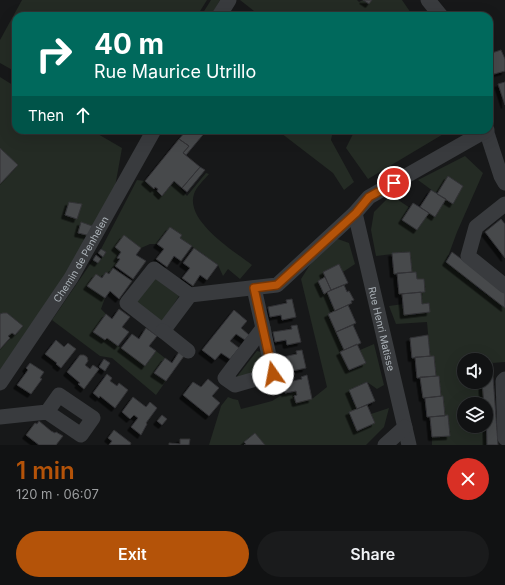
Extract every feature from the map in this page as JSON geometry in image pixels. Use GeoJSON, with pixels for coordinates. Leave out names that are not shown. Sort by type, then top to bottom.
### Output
{"type":"FeatureCollection","features":[{"type":"Feature","properties":{"kind":"street"},"geometry":{"type":"LineString","coordinates":[[222,12],[229,0]]}},
{"type":"Feature","properties":{"kind":"street"},"geometry":{"type":"LineString","coordinates":[[428,0],[438,12]]}},
{"type":"Feature","properties":{"kind":"street","name":"Chemin de Penhelen"},"geometry":{"type":"LineString","coordinates":[[0,383],[71,278],[152,134]]}},
{"type":"Feature","properties":{"kind":"street"},"geometry":{"type":"LineString","coordinates":[[188,351],[127,303],[154,269],[190,295],[277,285],[356,213],[369,197],[479,134]]}},
{"type":"Feature","properties":{"kind":"street"},"geometry":{"type":"LineString","coordinates":[[487,134],[501,176],[505,183]]}},
{"type":"Feature","properties":{"kind":"street"},"geometry":{"type":"LineString","coordinates":[[505,204],[476,227],[468,256],[505,286]]}},
{"type":"Feature","properties":{"kind":"street","name":"Rue Henri Matisse"},"geometry":{"type":"LineString","coordinates":[[356,213],[409,445]]}},
{"type":"Feature","properties":{"kind":"street"},"geometry":{"type":"LineString","coordinates":[[254,288],[263,328]]}},
{"type":"Feature","properties":{"kind":"street"},"geometry":{"type":"LineString","coordinates":[[163,331],[190,295]]}},
{"type":"Feature","properties":{"kind":"street"},"geometry":{"type":"LineString","coordinates":[[505,379],[503,381],[505,438]]}},
{"type":"Feature","properties":{"kind":"street"},"geometry":{"type":"LineString","coordinates":[[0,416],[48,412]]}},
{"type":"Feature","properties":{"kind":"street"},"geometry":{"type":"LineString","coordinates":[[385,445],[405,427]]}},
{"type":"Feature","properties":{"kind":"shaded area"},"geometry":{"type":"Polygon","coordinates":[[[22,0],[207,0],[200,12],[15,12],[22,0]]]}},
{"type":"Feature","properties":{"kind":"shaded area"},"geometry":{"type":"Polygon","coordinates":[[[211,0],[220,0],[213,12],[204,12],[211,0]]]}},
{"type":"Feature","properties":{"kind":"shaded area"},"geometry":{"type":"Polygon","coordinates":[[[240,0],[357,0],[359,2],[363,0],[369,4],[372,0],[402,0],[410,12],[254,12],[240,0]]]}},
{"type":"Feature","properties":{"kind":"shaded area"},"geometry":{"type":"Polygon","coordinates":[[[12,18],[12,70],[0,63],[0,40],[12,18]]]}},
{"type":"Feature","properties":{"kind":"shaded area"},"geometry":{"type":"Polygon","coordinates":[[[0,77],[12,84],[12,134],[98,134],[122,148],[115,187],[64,280],[0,372],[0,349],[10,339],[8,336],[12,333],[15,335],[23,326],[7,313],[0,314],[0,77]]]}},
{"type":"Feature","properties":{"kind":"shaded area"},"geometry":{"type":"Polygon","coordinates":[[[282,134],[332,134],[331,140],[354,182],[344,190],[333,173],[282,134]]]}},
{"type":"Feature","properties":{"kind":"shaded area"},"geometry":{"type":"Polygon","coordinates":[[[353,134],[443,134],[368,179],[346,148],[353,134]]]}},
{"type":"Feature","properties":{"kind":"shaded area"},"geometry":{"type":"Polygon","coordinates":[[[465,156],[483,173],[457,232],[446,262],[505,308],[505,362],[493,363],[493,353],[457,353],[457,389],[483,389],[483,397],[457,397],[457,433],[486,433],[487,445],[432,445],[432,437],[450,436],[448,416],[445,416],[443,396],[441,396],[439,376],[436,376],[434,356],[430,356],[427,322],[396,324],[389,306],[403,304],[404,315],[430,312],[429,303],[422,304],[421,292],[425,292],[424,279],[417,279],[416,272],[412,272],[410,252],[376,256],[371,230],[374,212],[391,195],[410,208],[402,220],[417,230],[429,213],[435,216],[446,199],[453,203],[463,186],[448,177],[437,194],[418,180],[465,156]]]}},
{"type":"Feature","properties":{"kind":"shaded area"},"geometry":{"type":"Polygon","coordinates":[[[206,173],[209,174],[195,191],[193,204],[197,215],[204,225],[223,244],[252,265],[240,279],[228,269],[223,276],[218,265],[180,238],[181,235],[170,227],[157,244],[150,244],[141,248],[124,236],[121,252],[117,257],[120,259],[109,274],[102,278],[96,274],[88,286],[105,298],[101,309],[106,314],[93,332],[105,340],[107,338],[145,366],[156,351],[165,358],[154,372],[166,381],[156,395],[112,358],[100,356],[52,320],[93,260],[98,263],[106,252],[101,249],[137,180],[145,181],[162,196],[174,181],[187,196],[206,173]]]}},
{"type":"Feature","properties":{"kind":"shaded area"},"geometry":{"type":"Polygon","coordinates":[[[335,238],[349,243],[355,264],[343,272],[339,264],[323,272],[325,277],[318,281],[324,293],[327,292],[335,311],[328,314],[344,350],[341,352],[349,370],[365,363],[360,350],[374,344],[384,385],[377,389],[367,382],[357,409],[349,413],[357,431],[375,423],[371,414],[389,408],[384,427],[366,445],[265,445],[255,433],[244,442],[246,444],[244,445],[209,445],[221,406],[228,397],[238,400],[241,409],[272,401],[285,393],[296,391],[297,395],[294,396],[296,402],[312,399],[327,387],[301,279],[313,260],[335,238]]]}},
{"type":"Feature","properties":{"kind":"shaded area"},"geometry":{"type":"Polygon","coordinates":[[[153,277],[179,296],[161,324],[134,303],[153,277]]]}},
{"type":"Feature","properties":{"kind":"shaded area"},"geometry":{"type":"Polygon","coordinates":[[[257,351],[261,352],[264,374],[236,378],[257,351]]]}},
{"type":"Feature","properties":{"kind":"building"},"geometry":{"type":"Polygon","coordinates":[[[363,0],[372,0],[369,4],[363,0]]]}},
{"type":"Feature","properties":{"kind":"building"},"geometry":{"type":"Polygon","coordinates":[[[501,50],[505,59],[505,71],[494,74],[493,53],[501,50]]]}},
{"type":"Feature","properties":{"kind":"building"},"geometry":{"type":"Polygon","coordinates":[[[505,82],[505,105],[498,84],[505,82]]]}},
{"type":"Feature","properties":{"kind":"building"},"geometry":{"type":"Polygon","coordinates":[[[183,134],[204,134],[186,155],[183,153],[189,146],[179,139],[183,134]]]}},
{"type":"Feature","properties":{"kind":"building"},"geometry":{"type":"Polygon","coordinates":[[[179,139],[189,146],[183,153],[200,167],[182,188],[174,181],[162,196],[157,191],[158,189],[155,187],[154,189],[145,181],[179,139]]]}},
{"type":"Feature","properties":{"kind":"building"},"geometry":{"type":"Polygon","coordinates":[[[0,148],[18,165],[0,184],[0,148]]]}},
{"type":"Feature","properties":{"kind":"building"},"geometry":{"type":"Polygon","coordinates":[[[200,167],[205,170],[187,192],[182,188],[200,167]]]}},
{"type":"Feature","properties":{"kind":"building"},"geometry":{"type":"Polygon","coordinates":[[[448,176],[463,186],[453,204],[437,194],[448,176]]]}},
{"type":"Feature","properties":{"kind":"building"},"geometry":{"type":"Polygon","coordinates":[[[431,190],[446,199],[435,217],[420,207],[431,190]]]}},
{"type":"Feature","properties":{"kind":"building"},"geometry":{"type":"Polygon","coordinates":[[[69,202],[82,204],[77,219],[65,215],[69,202]]]}},
{"type":"Feature","properties":{"kind":"building"},"geometry":{"type":"Polygon","coordinates":[[[413,203],[429,213],[417,230],[402,220],[413,203]]]}},
{"type":"Feature","properties":{"kind":"building"},"geometry":{"type":"Polygon","coordinates":[[[501,219],[505,224],[505,258],[485,232],[501,219]]]}},
{"type":"Feature","properties":{"kind":"building"},"geometry":{"type":"Polygon","coordinates":[[[81,222],[95,227],[91,236],[78,233],[81,222]]]}},
{"type":"Feature","properties":{"kind":"building"},"geometry":{"type":"Polygon","coordinates":[[[170,227],[182,235],[180,238],[192,246],[181,261],[174,256],[167,267],[156,259],[164,249],[157,244],[170,227]]]}},
{"type":"Feature","properties":{"kind":"building"},"geometry":{"type":"Polygon","coordinates":[[[124,235],[141,248],[136,255],[146,261],[133,279],[115,266],[120,259],[117,258],[121,252],[115,247],[124,235]]]}},
{"type":"Feature","properties":{"kind":"building"},"geometry":{"type":"Polygon","coordinates":[[[194,248],[218,265],[207,280],[200,275],[193,286],[182,278],[190,268],[183,263],[194,248]]]}},
{"type":"Feature","properties":{"kind":"building"},"geometry":{"type":"Polygon","coordinates":[[[101,249],[106,252],[103,257],[98,253],[101,249]]]}},
{"type":"Feature","properties":{"kind":"building"},"geometry":{"type":"Polygon","coordinates":[[[410,252],[412,272],[394,274],[392,253],[410,252]]]}},
{"type":"Feature","properties":{"kind":"building"},"geometry":{"type":"Polygon","coordinates":[[[452,252],[505,292],[505,308],[446,262],[452,252]]]}},
{"type":"Feature","properties":{"kind":"building"},"geometry":{"type":"Polygon","coordinates":[[[96,255],[101,259],[98,263],[93,260],[96,255]]]}},
{"type":"Feature","properties":{"kind":"building"},"geometry":{"type":"Polygon","coordinates":[[[339,264],[348,283],[331,290],[323,272],[339,264]]]}},
{"type":"Feature","properties":{"kind":"building"},"geometry":{"type":"Polygon","coordinates":[[[113,268],[132,281],[119,299],[110,291],[105,298],[87,286],[96,274],[102,278],[106,272],[109,274],[113,268]]]}},
{"type":"Feature","properties":{"kind":"building"},"geometry":{"type":"Polygon","coordinates":[[[416,272],[417,279],[424,279],[425,292],[399,294],[397,273],[416,272]]]}},
{"type":"Feature","properties":{"kind":"building"},"geometry":{"type":"Polygon","coordinates":[[[325,277],[331,290],[324,294],[318,281],[325,277]]]}},
{"type":"Feature","properties":{"kind":"building"},"geometry":{"type":"Polygon","coordinates":[[[344,285],[347,292],[349,291],[354,300],[351,301],[352,303],[335,311],[327,292],[344,285]]]}},
{"type":"Feature","properties":{"kind":"building"},"geometry":{"type":"Polygon","coordinates":[[[421,292],[422,304],[429,303],[430,312],[404,315],[402,294],[421,292]]]}},
{"type":"Feature","properties":{"kind":"building"},"geometry":{"type":"Polygon","coordinates":[[[292,299],[296,317],[282,320],[281,315],[270,317],[268,307],[287,303],[286,300],[292,299]]]}},
{"type":"Feature","properties":{"kind":"building"},"geometry":{"type":"Polygon","coordinates":[[[348,305],[356,323],[336,332],[328,314],[348,305]]]}},
{"type":"Feature","properties":{"kind":"building"},"geometry":{"type":"Polygon","coordinates":[[[119,309],[130,317],[122,327],[129,332],[118,346],[107,338],[105,340],[93,332],[106,314],[112,319],[119,309]]]}},
{"type":"Feature","properties":{"kind":"building"},"geometry":{"type":"Polygon","coordinates":[[[234,310],[247,321],[241,328],[249,335],[245,340],[236,334],[230,341],[239,348],[230,359],[221,353],[215,360],[202,350],[234,310]]]}},
{"type":"Feature","properties":{"kind":"building"},"geometry":{"type":"Polygon","coordinates":[[[7,313],[23,326],[15,335],[12,333],[8,336],[10,338],[0,349],[0,314],[7,313]]]}},
{"type":"Feature","properties":{"kind":"building"},"geometry":{"type":"Polygon","coordinates":[[[297,325],[301,342],[287,345],[286,340],[275,342],[273,332],[292,329],[291,326],[297,325]]]}},
{"type":"Feature","properties":{"kind":"building"},"geometry":{"type":"Polygon","coordinates":[[[353,325],[361,343],[344,350],[336,332],[353,325]]]}},
{"type":"Feature","properties":{"kind":"building"},"geometry":{"type":"Polygon","coordinates":[[[146,328],[157,336],[149,346],[156,351],[145,366],[121,348],[132,334],[139,339],[146,328]]]}},
{"type":"Feature","properties":{"kind":"building"},"geometry":{"type":"Polygon","coordinates":[[[428,335],[430,356],[412,358],[410,338],[428,335]]]}},
{"type":"Feature","properties":{"kind":"building"},"geometry":{"type":"Polygon","coordinates":[[[56,340],[64,347],[68,343],[76,349],[61,368],[45,354],[56,340]]]}},
{"type":"Feature","properties":{"kind":"building"},"geometry":{"type":"Polygon","coordinates":[[[357,344],[366,363],[349,370],[340,352],[357,344]]]}},
{"type":"Feature","properties":{"kind":"building"},"geometry":{"type":"Polygon","coordinates":[[[302,350],[306,368],[292,371],[291,365],[280,367],[278,358],[297,354],[296,351],[302,350]]]}},
{"type":"Feature","properties":{"kind":"building"},"geometry":{"type":"Polygon","coordinates":[[[179,352],[184,356],[166,381],[154,373],[165,358],[172,363],[179,352]]]}},
{"type":"Feature","properties":{"kind":"building"},"geometry":{"type":"Polygon","coordinates":[[[80,355],[87,357],[88,361],[85,365],[90,369],[93,365],[99,369],[84,389],[78,384],[80,383],[67,372],[80,355]]]}},
{"type":"Feature","properties":{"kind":"building"},"geometry":{"type":"Polygon","coordinates":[[[434,356],[436,376],[417,378],[415,357],[434,356]]]}},
{"type":"Feature","properties":{"kind":"building"},"geometry":{"type":"Polygon","coordinates":[[[104,359],[110,363],[105,371],[99,367],[104,359]]]}},
{"type":"Feature","properties":{"kind":"building"},"geometry":{"type":"Polygon","coordinates":[[[30,363],[44,372],[40,378],[42,379],[31,394],[17,385],[28,370],[26,368],[30,363]]]}},
{"type":"Feature","properties":{"kind":"building"},"geometry":{"type":"Polygon","coordinates":[[[107,374],[112,378],[110,381],[117,386],[119,383],[128,390],[115,408],[100,396],[99,398],[93,393],[107,374]]]}},
{"type":"Feature","properties":{"kind":"building"},"geometry":{"type":"Polygon","coordinates":[[[307,375],[312,399],[296,403],[294,396],[297,395],[296,391],[285,393],[283,383],[302,379],[301,377],[307,375]]]}},
{"type":"Feature","properties":{"kind":"building"},"geometry":{"type":"Polygon","coordinates":[[[439,376],[441,396],[423,398],[420,377],[439,376]]]}},
{"type":"Feature","properties":{"kind":"building"},"geometry":{"type":"Polygon","coordinates":[[[493,377],[498,445],[487,445],[487,433],[493,433],[493,397],[483,397],[483,389],[493,389],[493,377]]]}},
{"type":"Feature","properties":{"kind":"building"},"geometry":{"type":"Polygon","coordinates":[[[208,379],[219,388],[212,396],[220,403],[209,416],[183,395],[193,382],[201,387],[208,379]]]}},
{"type":"Feature","properties":{"kind":"building"},"geometry":{"type":"Polygon","coordinates":[[[367,382],[375,401],[357,409],[349,390],[367,382]]]}},
{"type":"Feature","properties":{"kind":"building"},"geometry":{"type":"Polygon","coordinates":[[[443,396],[445,416],[427,417],[425,398],[443,396]]]}},
{"type":"Feature","properties":{"kind":"building"},"geometry":{"type":"Polygon","coordinates":[[[133,397],[146,407],[150,402],[157,408],[146,423],[147,424],[141,435],[131,427],[138,418],[134,415],[130,419],[122,412],[133,397]]]}},
{"type":"Feature","properties":{"kind":"building"},"geometry":{"type":"Polygon","coordinates":[[[367,405],[375,423],[357,431],[349,412],[367,405]]]}},
{"type":"Feature","properties":{"kind":"building"},"geometry":{"type":"Polygon","coordinates":[[[162,415],[167,419],[162,425],[157,421],[162,415]]]}},
{"type":"Feature","properties":{"kind":"building"},"geometry":{"type":"Polygon","coordinates":[[[448,415],[450,436],[432,437],[430,417],[448,415]]]}},
{"type":"Feature","properties":{"kind":"building"},"geometry":{"type":"Polygon","coordinates":[[[39,421],[51,431],[63,436],[56,445],[39,445],[26,435],[35,423],[37,424],[39,421]]]}},
{"type":"Feature","properties":{"kind":"building"},"geometry":{"type":"Polygon","coordinates":[[[114,430],[131,443],[130,445],[109,445],[112,441],[108,438],[114,430]]]}},
{"type":"Feature","properties":{"kind":"building"},"geometry":{"type":"Polygon","coordinates":[[[255,433],[265,445],[244,445],[246,444],[244,442],[255,433]]]}},
{"type":"Feature","properties":{"kind":"building"},"geometry":{"type":"Polygon","coordinates":[[[180,439],[190,439],[189,445],[169,445],[169,443],[180,444],[180,439]]]}},
{"type":"Feature","properties":{"kind":"route"},"geometry":{"type":"LineString","coordinates":[[273,374],[254,288],[277,285],[356,213],[369,197],[394,183]]}}]}
